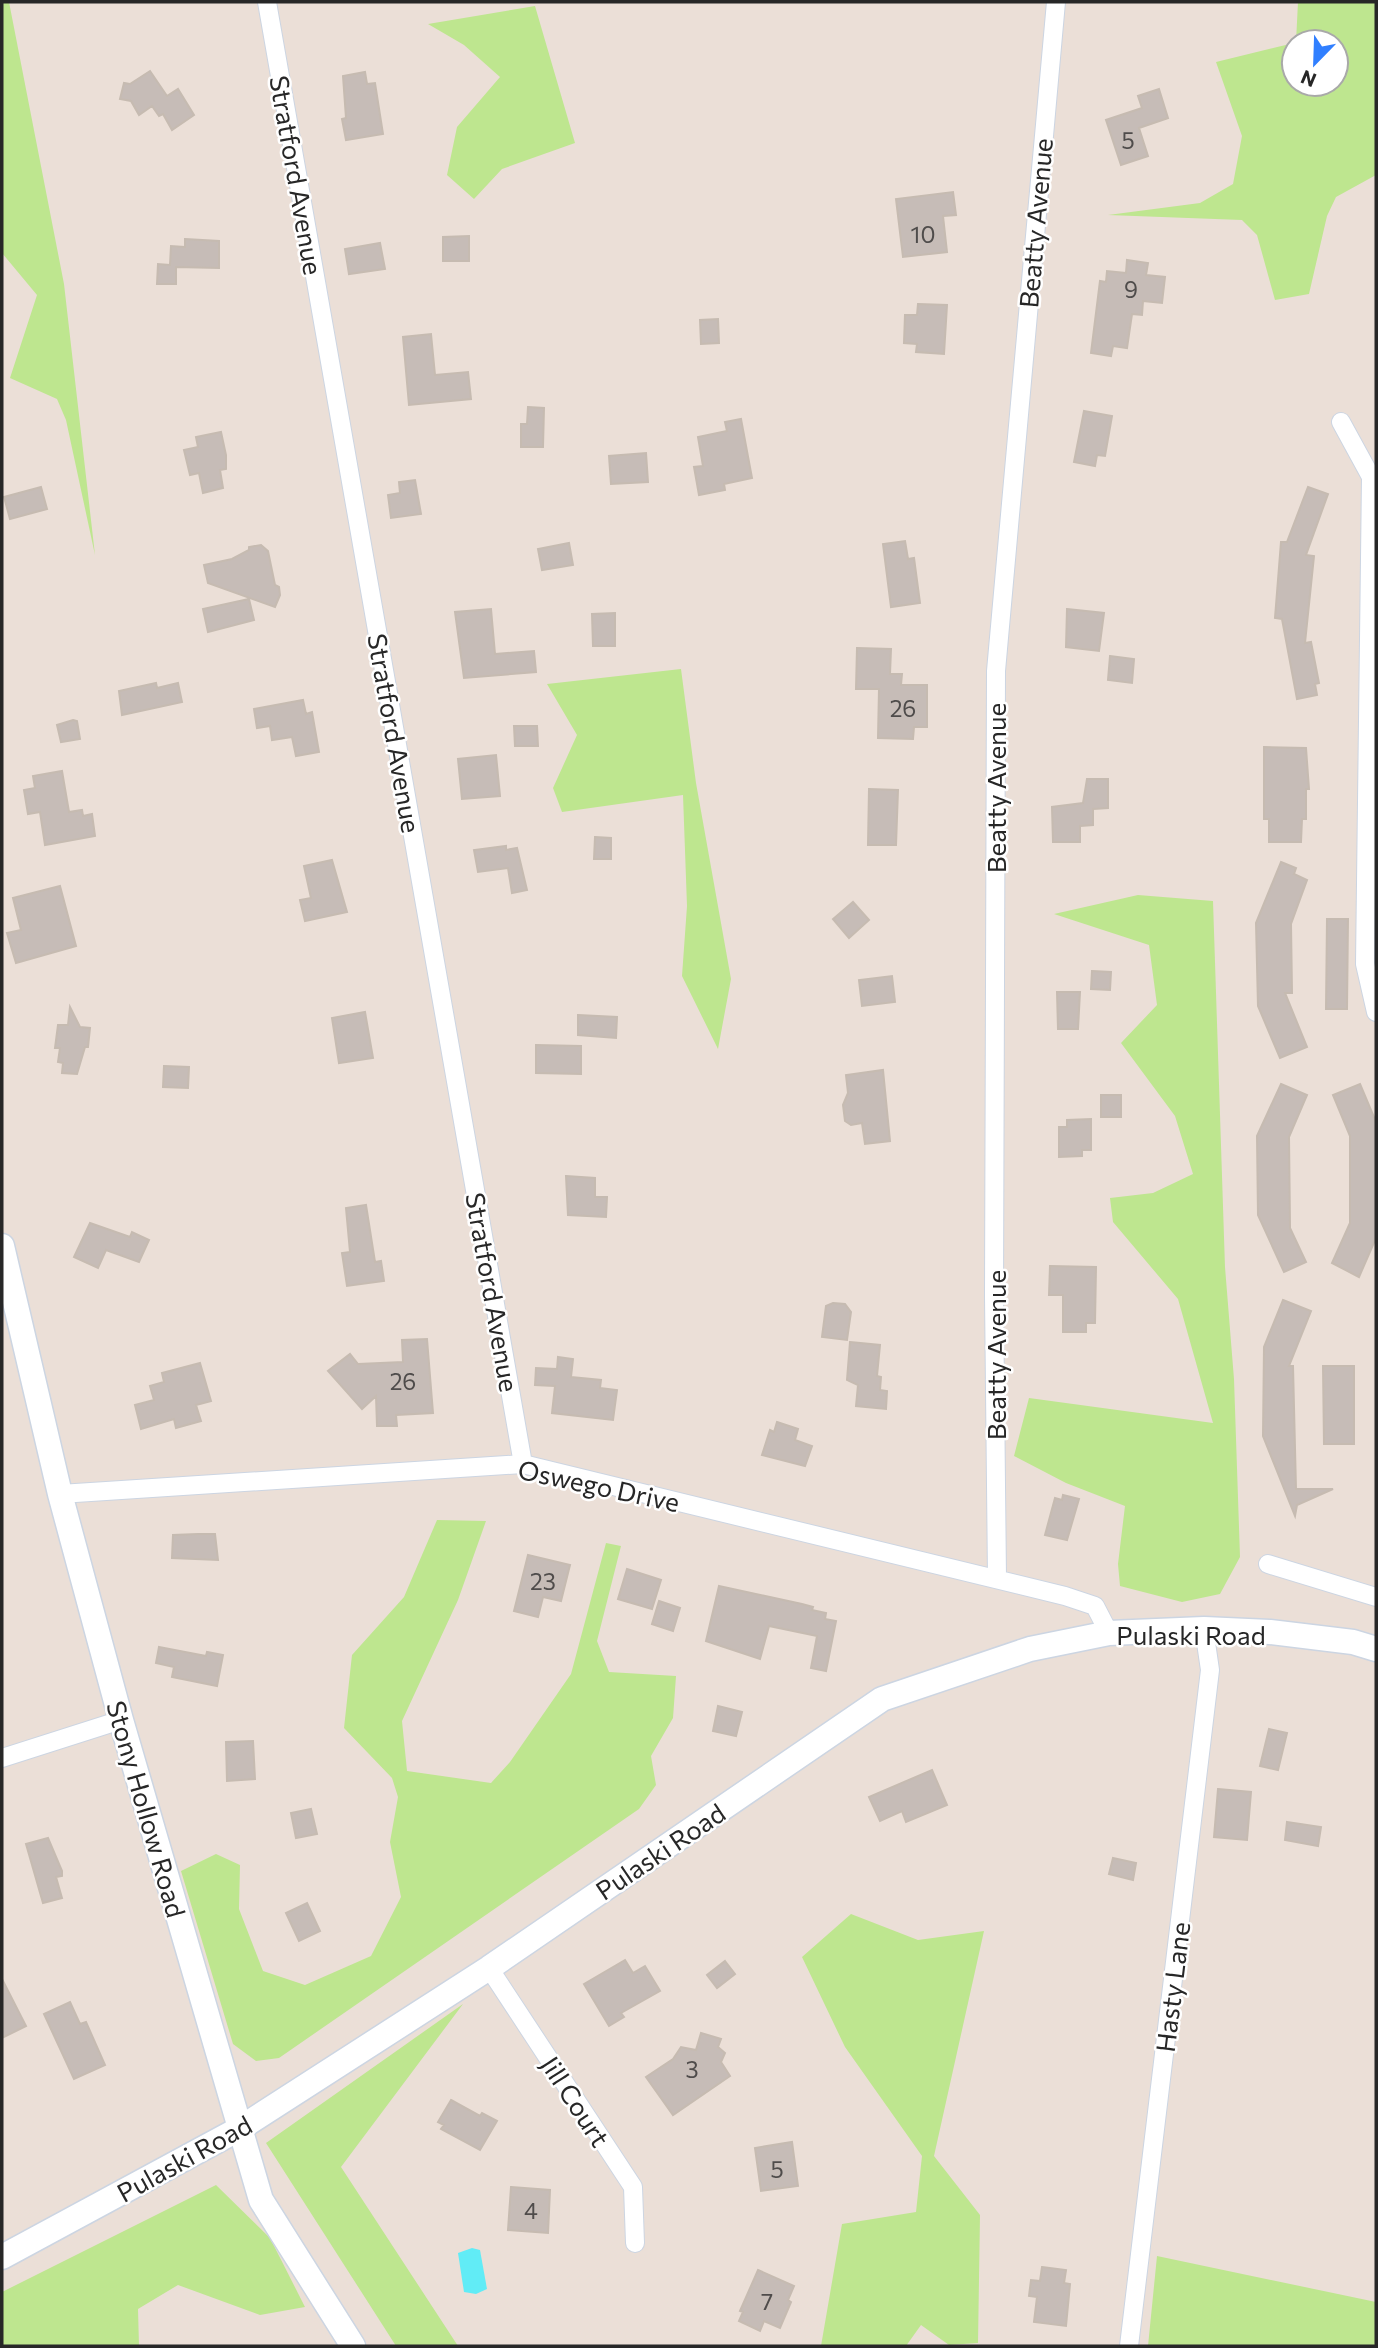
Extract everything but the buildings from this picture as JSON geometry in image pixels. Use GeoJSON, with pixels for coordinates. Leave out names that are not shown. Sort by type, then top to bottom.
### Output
{"type":"FeatureCollection","features":[{"type":"Feature","properties":{"kind":"main road","name":"Stony Hollow Road"},"geometry":{"type":"LineString","coordinates":[[2,1246],[60,1494],[121,1720],[261,2200],[353,2346]]}},
{"type":"Feature","properties":{"kind":"main road","name":"Pulaski Road"},"geometry":{"type":"LineString","coordinates":[[2,2257],[239,2129],[489,1968],[881,1699],[1030,1649],[1110,1633],[1204,1629],[1270,1632],[1353,1642],[1376,1649]]}},
{"type":"Feature","properties":{"kind":"street","name":"Stratford Avenue"},"geometry":{"type":"LineString","coordinates":[[267,2],[523,1464]]}},
{"type":"Feature","properties":{"kind":"street","name":"Beatty Avenue"},"geometry":{"type":"LineString","coordinates":[[997,1578],[994,1296],[996,671],[1056,2]]}},
{"type":"Feature","properties":{"kind":"street"},"geometry":{"type":"LineString","coordinates":[[1341,422],[1371,477],[1365,964],[1376,1012]]}},
{"type":"Feature","properties":{"kind":"street","name":"Oswego Drive"},"geometry":{"type":"LineString","coordinates":[[60,1494],[523,1464],[997,1578],[1095,1606],[1110,1633]]}},
{"type":"Feature","properties":{"kind":"street"},"geometry":{"type":"LineString","coordinates":[[1268,1564],[1376,1597]]}},
{"type":"Feature","properties":{"kind":"street","name":"Hasty Lane"},"geometry":{"type":"LineString","coordinates":[[1129,2346],[1210,1670],[1204,1629]]}},
{"type":"Feature","properties":{"kind":"street"},"geometry":{"type":"LineString","coordinates":[[2,1758],[121,1720]]}},
{"type":"Feature","properties":{"kind":"street","name":"Jill Court"},"geometry":{"type":"LineString","coordinates":[[489,1968],[633,2187],[635,2243]]}},
{"type":"Feature","properties":{"kind":"green space"},"geometry":{"type":"Polygon","coordinates":[[[2,2],[9,2],[64,284],[95,555],[66,420],[57,399],[10,378],[37,295],[2,253],[2,2]]]}},
{"type":"Feature","properties":{"kind":"green space"},"geometry":{"type":"Polygon","coordinates":[[[1298,2],[1376,2],[1376,175],[1336,197],[1327,216],[1309,294],[1275,300],[1257,235],[1242,220],[1108,215],[1200,203],[1233,184],[1242,136],[1216,62],[1280,46],[1280,98],[1350,98],[1350,28],[1297,28],[1298,2]]]}},
{"type":"Feature","properties":{"kind":"green space"},"geometry":{"type":"Polygon","coordinates":[[[535,6],[575,143],[502,169],[474,199],[447,175],[457,127],[500,77],[464,45],[428,24],[535,6]]]}},
{"type":"Feature","properties":{"kind":"green space"},"geometry":{"type":"Polygon","coordinates":[[[681,669],[696,783],[731,979],[718,1049],[682,976],[687,906],[683,795],[562,812],[553,788],[577,735],[547,684],[681,669]]]}},
{"type":"Feature","properties":{"kind":"green space"},"geometry":{"type":"Polygon","coordinates":[[[1138,895],[1213,901],[1225,1267],[1234,1379],[1240,1557],[1220,1594],[1182,1602],[1120,1586],[1118,1564],[1125,1506],[1066,1483],[1014,1456],[1029,1398],[1213,1423],[1178,1299],[1113,1222],[1110,1198],[1153,1193],[1193,1174],[1175,1116],[1121,1043],[1157,1005],[1149,945],[1054,914],[1138,895]]]}},
{"type":"Feature","properties":{"kind":"green space"},"geometry":{"type":"Polygon","coordinates":[[[437,1520],[486,1521],[458,1600],[402,1721],[407,1771],[491,1783],[510,1762],[571,1674],[606,1543],[621,1546],[597,1641],[609,1672],[676,1676],[673,1718],[651,1756],[656,1785],[639,1809],[279,2058],[256,2061],[233,2044],[181,1871],[216,1854],[240,1865],[239,1909],[263,1971],[305,1985],[371,1956],[401,1897],[390,1842],[398,1797],[392,1778],[344,1728],[352,1655],[404,1597],[437,1520]]]}},
{"type":"Feature","properties":{"kind":"green space"},"geometry":{"type":"Polygon","coordinates":[[[851,1914],[918,1940],[984,1931],[934,2156],[980,2215],[978,2343],[949,2345],[921,2325],[906,2346],[821,2346],[842,2224],[916,2212],[922,2156],[845,2047],[802,1957],[851,1914]]]}},
{"type":"Feature","properties":{"kind":"green space"},"geometry":{"type":"Polygon","coordinates":[[[463,2004],[341,2167],[458,2346],[396,2346],[266,2143],[463,2004]]]}},
{"type":"Feature","properties":{"kind":"green space"},"geometry":{"type":"Polygon","coordinates":[[[216,2185],[270,2238],[305,2307],[260,2315],[178,2285],[138,2309],[139,2346],[2,2346],[2,2292],[216,2185]]]}},
{"type":"Feature","properties":{"kind":"green space"},"geometry":{"type":"Polygon","coordinates":[[[1157,2256],[1376,2302],[1376,2346],[1148,2346],[1157,2256]]]}},
{"type":"Feature","properties":{"kind":"water"},"geometry":{"type":"Polygon","coordinates":[[[472,2248],[480,2250],[487,2289],[476,2294],[464,2292],[458,2253],[472,2248]]]}}]}
